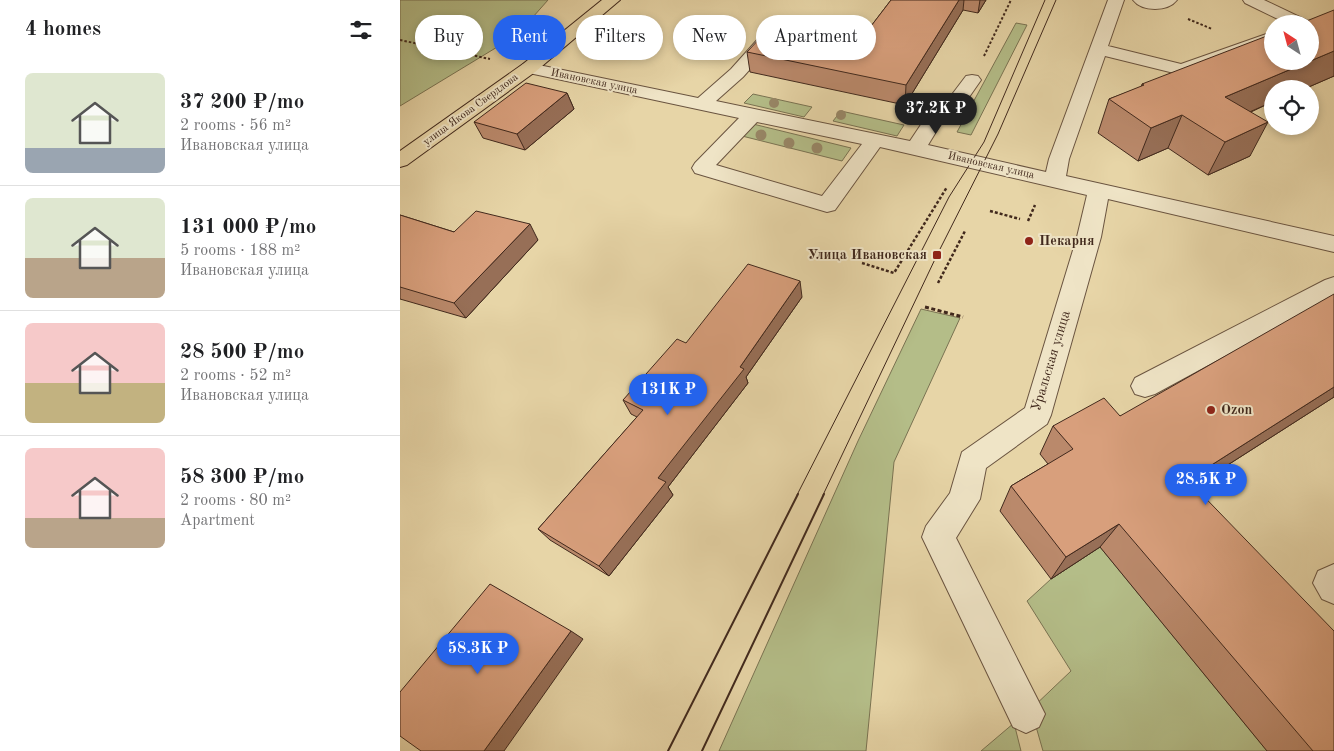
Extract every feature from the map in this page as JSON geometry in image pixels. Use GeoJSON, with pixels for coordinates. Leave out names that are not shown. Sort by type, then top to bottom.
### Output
{"type":"FeatureCollection","features":[{"type":"Feature","properties":{"kind":"main road","name":"улица Якова Свердлова"},"geometry":{"type":"LineString","coordinates":[[400,161],[529,68],[612,0]]}},
{"type":"Feature","properties":{"kind":"street"},"geometry":{"type":"LineString","coordinates":[[1055,180],[1059,159],[1116,0]]}},
{"type":"Feature","properties":{"kind":"street"},"geometry":{"type":"LineString","coordinates":[[1251,0],[1283,15]]}},
{"type":"Feature","properties":{"kind":"street"},"geometry":{"type":"LineString","coordinates":[[1099,49],[1182,70],[1264,42]]}},
{"type":"Feature","properties":{"kind":"street"},"geometry":{"type":"LineString","coordinates":[[701,105],[737,73],[756,52]]}},
{"type":"Feature","properties":{"kind":"street","name":"Ивановская улица"},"geometry":{"type":"LineString","coordinates":[[529,68],[915,149],[1334,244]]}},
{"type":"Feature","properties":{"kind":"street"},"geometry":{"type":"LineString","coordinates":[[915,149],[935,118],[951,109],[972,80]]}},
{"type":"Feature","properties":{"kind":"street"},"geometry":{"type":"LineString","coordinates":[[752,116],[702,168],[826,205],[874,141]]}},
{"type":"Feature","properties":{"kind":"street","name":"Уральская улица"},"geometry":{"type":"LineString","coordinates":[[1026,714],[938,537],[964,500],[973,461],[1037,416],[1098,204],[1099,190]]}},
{"type":"Feature","properties":{"kind":"street"},"geometry":{"type":"LineString","coordinates":[[1145,386],[1334,286]]}},
{"type":"Feature","properties":{"kind":"street"},"geometry":{"type":"LineString","coordinates":[[1334,581],[1330,583],[1334,587]]}},
{"type":"Feature","properties":{"kind":"path"},"geometry":{"type":"LineString","coordinates":[[972,80],[1011,0]]}},
{"type":"Feature","properties":{"kind":"path"},"geometry":{"type":"LineString","coordinates":[[1155,2],[1249,46]]}},
{"type":"Feature","properties":{"kind":"path"},"geometry":{"type":"LineString","coordinates":[[400,40],[491,59]]}},
{"type":"Feature","properties":{"kind":"path"},"geometry":{"type":"LineString","coordinates":[[862,263],[894,273],[947,187]]}},
{"type":"Feature","properties":{"kind":"path"},"geometry":{"type":"LineString","coordinates":[[990,211],[1020,219]]}},
{"type":"Feature","properties":{"kind":"path"},"geometry":{"type":"LineString","coordinates":[[938,283],[965,231]]}},
{"type":"Feature","properties":{"kind":"path"},"geometry":{"type":"LineString","coordinates":[[925,307],[963,317]]}},
{"type":"Feature","properties":{"kind":"green space"},"geometry":{"type":"Polygon","coordinates":[[[400,0],[548,0],[535,15],[493,15],[493,50],[483,56],[483,15],[415,15],[415,60],[476,60],[400,106],[400,0]]]}},
{"type":"Feature","properties":{"kind":"green space"},"geometry":{"type":"Polygon","coordinates":[[[1016,23],[1027,25],[971,135],[957,132],[1016,23]]]}},
{"type":"Feature","properties":{"kind":"green space"},"geometry":{"type":"Polygon","coordinates":[[[753,94],[812,107],[804,117],[744,103],[753,94]]]}},
{"type":"Feature","properties":{"kind":"green space"},"geometry":{"type":"Polygon","coordinates":[[[841,111],[904,125],[897,136],[833,121],[841,111]]]}},
{"type":"Feature","properties":{"kind":"green space"},"geometry":{"type":"Polygon","coordinates":[[[753,124],[851,148],[842,161],[742,136],[753,124]]]}},
{"type":"Feature","properties":{"kind":"green space"},"geometry":{"type":"Polygon","coordinates":[[[921,309],[960,318],[894,462],[866,751],[719,751],[858,441],[921,309]]]}},
{"type":"Feature","properties":{"kind":"green space"},"geometry":{"type":"Polygon","coordinates":[[[1100,547],[1267,751],[1043,751],[1031,709],[1071,671],[1027,601],[1051,579],[1100,547]]]}},
{"type":"Feature","properties":{"kind":"green space"},"geometry":{"type":"Polygon","coordinates":[[[1014,723],[1021,751],[981,751],[1014,723]]]}},
{"type":"Feature","properties":{"kind":"building"},"geometry":{"type":"Polygon","coordinates":[[[891,0],[959,0],[906,85],[786,60],[876,60],[876,20],[891,0]]]}},
{"type":"Feature","properties":{"kind":"building"},"geometry":{"type":"Polygon","coordinates":[[[1334,10],[1334,51],[1319,57],[1319,16],[1334,10]]]}},
{"type":"Feature","properties":{"kind":"building"},"geometry":{"type":"Polygon","coordinates":[[[1264,37],[1264,70],[1289,70],[1225,97],[1264,120],[1264,124],[1225,142],[1182,115],[1151,128],[1109,99],[1144,85],[1142,84],[1264,37]]]}},
{"type":"Feature","properties":{"kind":"building"},"geometry":{"type":"Polygon","coordinates":[[[756,42],[756,54],[747,52],[756,42]]]}},
{"type":"Feature","properties":{"kind":"building"},"geometry":{"type":"Polygon","coordinates":[[[526,83],[567,93],[517,134],[474,122],[526,83]]]}},
{"type":"Feature","properties":{"kind":"building"},"geometry":{"type":"Polygon","coordinates":[[[476,211],[530,224],[454,303],[400,287],[400,215],[454,232],[476,211]]]}},
{"type":"Feature","properties":{"kind":"building"},"geometry":{"type":"Polygon","coordinates":[[[748,264],[800,281],[740,367],[744,369],[658,478],[666,482],[599,566],[538,529],[643,410],[623,400],[677,339],[686,343],[748,264]]]}},
{"type":"Feature","properties":{"kind":"building"},"geometry":{"type":"Polygon","coordinates":[[[1334,294],[1334,387],[1188,480],[1334,631],[1334,751],[1313,751],[1119,524],[1066,557],[1011,486],[1073,449],[1053,426],[1104,398],[1120,416],[1334,294]]]}},
{"type":"Feature","properties":{"kind":"building"},"geometry":{"type":"Polygon","coordinates":[[[490,584],[571,631],[484,751],[421,751],[400,736],[400,692],[490,584]]]}},
{"type":"Feature","properties":{"kind":"tram line"},"geometry":{"type":"LineString","coordinates":[[797,495],[949,197],[984,142],[1045,0]]}},
{"type":"Feature","properties":{"kind":"tram line"},"geometry":{"type":"LineString","coordinates":[[823,495],[937,255],[998,134],[1056,0]]}},
{"type":"Feature","properties":{"kind":"tram line"},"geometry":{"type":"LineString","coordinates":[[668,751],[798,494]]}},
{"type":"Feature","properties":{"kind":"tram line"},"geometry":{"type":"LineString","coordinates":[[702,751],[824,494]]}},
{"type":"Feature","properties":{"kind":"place","name":"Пекарня"},"geometry":{"type":"Point","coordinates":[1029,241]}},
{"type":"Feature","properties":{"kind":"place","name":"Улица Ивановская"},"geometry":{"type":"Point","coordinates":[937,255]}},
{"type":"Feature","properties":{"kind":"place","name":"Ozon"},"geometry":{"type":"Point","coordinates":[1211,410]}}]}
